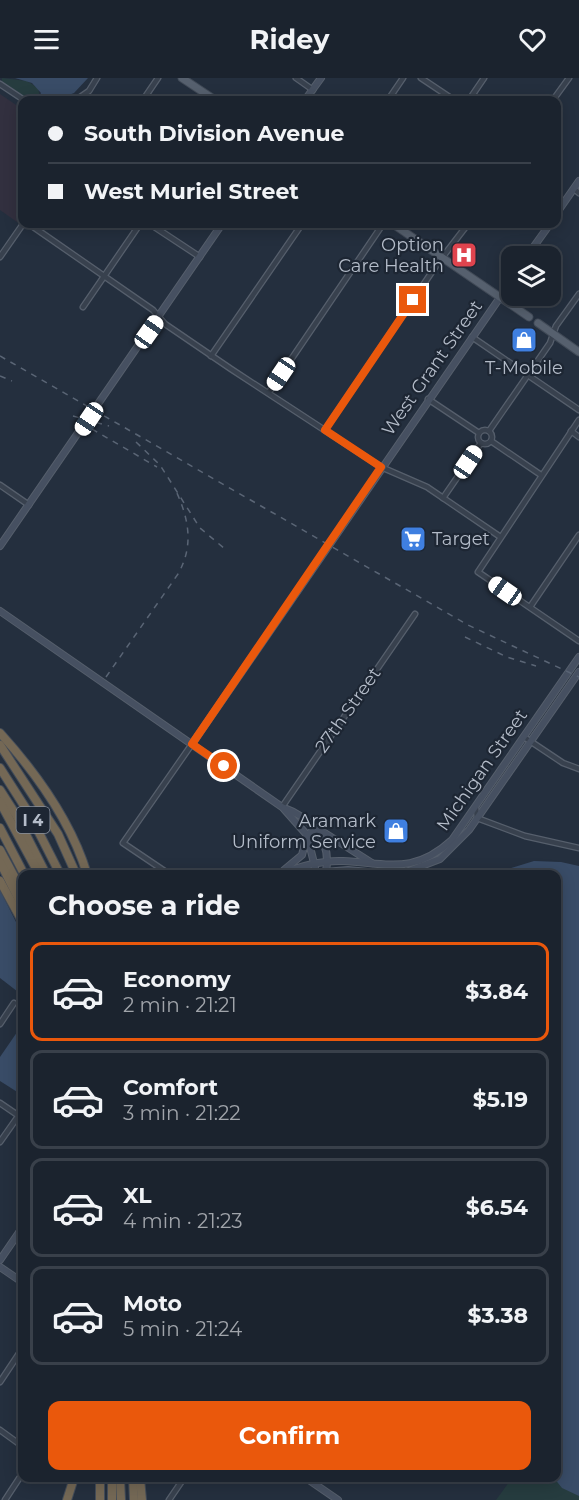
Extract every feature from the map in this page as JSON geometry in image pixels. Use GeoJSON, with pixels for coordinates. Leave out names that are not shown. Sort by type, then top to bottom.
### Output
{"type":"FeatureCollection","features":[{"type":"Feature","properties":{"kind":"highway"},"geometry":{"type":"LineString","coordinates":[[0,733],[30,767],[57,809],[84,870]]}},
{"type":"Feature","properties":{"kind":"highway"},"geometry":{"type":"LineString","coordinates":[[0,745],[30,779],[54,813],[84,870]]}},
{"type":"Feature","properties":{"kind":"highway"},"geometry":{"type":"LineString","coordinates":[[8,755],[58,834],[74,870]]}},
{"type":"Feature","properties":{"kind":"highway","name":"I 4"},"geometry":{"type":"LineString","coordinates":[[0,768],[30,815],[58,870]]}},
{"type":"Feature","properties":{"kind":"highway"},"geometry":{"type":"LineString","coordinates":[[0,790],[16,815],[44,870]]}},
{"type":"Feature","properties":{"kind":"highway"},"geometry":{"type":"LineString","coordinates":[[0,802],[37,870]]}},
{"type":"Feature","properties":{"kind":"highway","name":"I 4"},"geometry":{"type":"LineString","coordinates":[[0,828],[22,870]]}},
{"type":"Feature","properties":{"kind":"highway"},"geometry":{"type":"LineString","coordinates":[[0,850],[18,884]]}},
{"type":"Feature","properties":{"kind":"highway"},"geometry":{"type":"LineString","coordinates":[[0,862],[18,898]]}},
{"type":"Feature","properties":{"kind":"highway"},"geometry":{"type":"LineString","coordinates":[[0,881],[18,914]]}},
{"type":"Feature","properties":{"kind":"highway"},"geometry":{"type":"LineString","coordinates":[[67,1500],[73,1482]]}},
{"type":"Feature","properties":{"kind":"highway"},"geometry":{"type":"LineString","coordinates":[[100,1482],[100,1500]]}},
{"type":"Feature","properties":{"kind":"highway"},"geometry":{"type":"LineString","coordinates":[[112,1482],[112,1500]]}},
{"type":"Feature","properties":{"kind":"highway"},"geometry":{"type":"LineString","coordinates":[[120,1482],[121,1500]]}},
{"type":"Feature","properties":{"kind":"highway"},"geometry":{"type":"LineString","coordinates":[[133,1482],[134,1500]]}},
{"type":"Feature","properties":{"kind":"highway"},"geometry":{"type":"LineString","coordinates":[[140,1482],[142,1500]]}},
{"type":"Feature","properties":{"kind":"main road"},"geometry":{"type":"LineString","coordinates":[[182,78],[209,96]]}},
{"type":"Feature","properties":{"kind":"main road"},"geometry":{"type":"LineString","coordinates":[[399,228],[529,317]]}},
{"type":"Feature","properties":{"kind":"main road"},"geometry":{"type":"LineString","coordinates":[[538,323],[579,352]]}},
{"type":"Feature","properties":{"kind":"street"},"geometry":{"type":"LineString","coordinates":[[82,96],[89,91],[97,78]]}},
{"type":"Feature","properties":{"kind":"street"},"geometry":{"type":"LineString","coordinates":[[146,96],[158,78]]}},
{"type":"Feature","properties":{"kind":"street"},"geometry":{"type":"LineString","coordinates":[[296,78],[313,90]]}},
{"type":"Feature","properties":{"kind":"street"},"geometry":{"type":"LineString","coordinates":[[308,96],[321,78]]}},
{"type":"Feature","properties":{"kind":"street"},"geometry":{"type":"LineString","coordinates":[[391,96],[403,78]]}},
{"type":"Feature","properties":{"kind":"street"},"geometry":{"type":"LineString","coordinates":[[421,78],[448,96]]}},
{"type":"Feature","properties":{"kind":"street"},"geometry":{"type":"LineString","coordinates":[[472,96],[484,78]]}},
{"type":"Feature","properties":{"kind":"street"},"geometry":{"type":"LineString","coordinates":[[556,96],[568,78]]}},
{"type":"Feature","properties":{"kind":"street"},"geometry":{"type":"LineString","coordinates":[[0,84],[18,96]]}},
{"type":"Feature","properties":{"kind":"street"},"geometry":{"type":"LineString","coordinates":[[561,208],[576,191],[579,181]]}},
{"type":"Feature","properties":{"kind":"street"},"geometry":{"type":"LineString","coordinates":[[0,257],[20,228]]}},
{"type":"Feature","properties":{"kind":"street"},"geometry":{"type":"LineString","coordinates":[[35,228],[153,310],[165,324],[211,356],[381,467],[418,482],[499,537]]}},
{"type":"Feature","properties":{"kind":"street"},"geometry":{"type":"LineString","coordinates":[[83,307],[137,228]]}},
{"type":"Feature","properties":{"kind":"street"},"geometry":{"type":"LineString","coordinates":[[156,228],[200,258]]}},
{"type":"Feature","properties":{"kind":"street"},"geometry":{"type":"LineString","coordinates":[[0,546],[219,228]]}},
{"type":"Feature","properties":{"kind":"street"},"geometry":{"type":"LineString","coordinates":[[211,356],[299,228]]}},
{"type":"Feature","properties":{"kind":"street"},"geometry":{"type":"LineString","coordinates":[[269,392],[380,228]]}},
{"type":"Feature","properties":{"kind":"street"},"geometry":{"type":"LineString","coordinates":[[325,430],[465,228]]}},
{"type":"Feature","properties":{"kind":"street"},"geometry":{"type":"LineString","coordinates":[[534,246],[547,228]]}},
{"type":"Feature","properties":{"kind":"street"},"geometry":{"type":"LineString","coordinates":[[479,433],[489,431],[528,375],[579,294]]}},
{"type":"Feature","properties":{"kind":"street","name":"West Grant Street"},"geometry":{"type":"LineString","coordinates":[[163,870],[123,843],[500,296]]}},
{"type":"Feature","properties":{"kind":"street"},"geometry":{"type":"LineString","coordinates":[[529,317],[538,323]]}},
{"type":"Feature","properties":{"kind":"street"},"geometry":{"type":"LineString","coordinates":[[472,337],[579,410]]}},
{"type":"Feature","properties":{"kind":"street"},"geometry":{"type":"LineString","coordinates":[[429,399],[479,433],[481,443]]}},
{"type":"Feature","properties":{"kind":"street"},"geometry":{"type":"LineString","coordinates":[[579,420],[499,537],[478,572],[579,641]]}},
{"type":"Feature","properties":{"kind":"street"},"geometry":{"type":"LineString","coordinates":[[489,431],[492,436],[491,441]]}},
{"type":"Feature","properties":{"kind":"street"},"geometry":{"type":"LineString","coordinates":[[571,431],[579,436]]}},
{"type":"Feature","properties":{"kind":"street"},"geometry":{"type":"LineString","coordinates":[[443,498],[481,443],[491,441],[541,475]]}},
{"type":"Feature","properties":{"kind":"street"},"geometry":{"type":"LineString","coordinates":[[0,485],[29,505]]}},
{"type":"Feature","properties":{"kind":"street"},"geometry":{"type":"LineString","coordinates":[[530,607],[579,535]]}},
{"type":"Feature","properties":{"kind":"street"},"geometry":{"type":"LineString","coordinates":[[0,611],[282,807],[307,819],[317,828],[378,866]]}},
{"type":"Feature","properties":{"kind":"street","name":"27th Street"},"geometry":{"type":"LineString","coordinates":[[282,807],[415,614]]}},
{"type":"Feature","properties":{"kind":"street","name":"Michigan Street"},"geometry":{"type":"LineString","coordinates":[[403,870],[439,852],[452,840],[579,657]]}},
{"type":"Feature","properties":{"kind":"street","name":"Michigan Street"},"geometry":{"type":"LineString","coordinates":[[407,870],[424,867],[454,849],[579,672]]}},
{"type":"Feature","properties":{"kind":"street"},"geometry":{"type":"LineString","coordinates":[[524,737],[563,763],[579,769]]}},
{"type":"Feature","properties":{"kind":"street"},"geometry":{"type":"LineString","coordinates":[[476,806],[477,819],[525,836],[579,848]]}},
{"type":"Feature","properties":{"kind":"street"},"geometry":{"type":"LineString","coordinates":[[282,807],[307,836],[316,870]]}},
{"type":"Feature","properties":{"kind":"street"},"geometry":{"type":"LineString","coordinates":[[284,870],[303,855],[307,836],[317,828]]}},
{"type":"Feature","properties":{"kind":"street"},"geometry":{"type":"LineString","coordinates":[[317,828],[328,862],[326,870]]}},
{"type":"Feature","properties":{"kind":"street","name":"Michigan Street"},"geometry":{"type":"LineString","coordinates":[[293,870],[328,862],[378,866],[396,870]]}},
{"type":"Feature","properties":{"kind":"street"},"geometry":{"type":"LineString","coordinates":[[0,1024],[14,1004]]}},
{"type":"Feature","properties":{"kind":"street"},"geometry":{"type":"LineString","coordinates":[[0,1102],[18,1116]]}},
{"type":"Feature","properties":{"kind":"street"},"geometry":{"type":"LineString","coordinates":[[0,1142],[18,1120]]}},
{"type":"Feature","properties":{"kind":"street"},"geometry":{"type":"LineString","coordinates":[[0,1260],[18,1234]]}},
{"type":"Feature","properties":{"kind":"street"},"geometry":{"type":"LineString","coordinates":[[0,1267],[18,1279]]}},
{"type":"Feature","properties":{"kind":"street"},"geometry":{"type":"LineString","coordinates":[[0,1382],[18,1354]]}},
{"type":"Feature","properties":{"kind":"street"},"geometry":{"type":"LineString","coordinates":[[0,1430],[18,1443]]}},
{"type":"Feature","properties":{"kind":"street"},"geometry":{"type":"LineString","coordinates":[[5,1500],[18,1480]]}},
{"type":"Feature","properties":{"kind":"street"},"geometry":{"type":"LineString","coordinates":[[169,1500],[181,1482]]}},
{"type":"Feature","properties":{"kind":"street"},"geometry":{"type":"LineString","coordinates":[[312,1482],[338,1500]]}},
{"type":"Feature","properties":{"kind":"shaded area"},"geometry":{"type":"Polygon","coordinates":[[[0,94],[18,106],[17,222],[0,210],[0,94]]]}},
{"type":"Feature","properties":{"kind":"green space"},"geometry":{"type":"Polygon","coordinates":[[[2,78],[27,81],[38,88],[40,96],[24,96],[2,81],[2,78]]]}},
{"type":"Feature","properties":{"kind":"green space"},"geometry":{"type":"Polygon","coordinates":[[[579,1380],[579,1500],[496,1500],[509,1482],[561,1482],[561,1457],[579,1380]]]}},
{"type":"Feature","properties":{"kind":"water"},"geometry":{"type":"Polygon","coordinates":[[[15,78],[88,78],[74,93],[66,96],[40,96],[41,93],[32,83],[15,78]]]}},
{"type":"Feature","properties":{"kind":"water"},"geometry":{"type":"Polygon","coordinates":[[[534,861],[561,862],[579,866],[579,1496],[562,1488],[557,1482],[561,1482],[561,870],[505,870],[534,861]]]}},
{"type":"Feature","properties":{"kind":"water"},"geometry":{"type":"Polygon","coordinates":[[[0,890],[18,926],[18,992],[0,978],[0,890]]]}},
{"type":"Feature","properties":{"kind":"water"},"geometry":{"type":"Polygon","coordinates":[[[18,1031],[18,1092],[0,1081],[0,1057],[18,1031]]]}},
{"type":"Feature","properties":{"kind":"railway"},"geometry":{"type":"LineString","coordinates":[[0,356],[468,625],[579,677]]}},
{"type":"Feature","properties":{"kind":"railway"},"geometry":{"type":"LineString","coordinates":[[0,376],[12,381]]}},
{"type":"Feature","properties":{"kind":"railway"},"geometry":{"type":"LineString","coordinates":[[73,416],[109,426]]}},
{"type":"Feature","properties":{"kind":"railway"},"geometry":{"type":"LineString","coordinates":[[92,429],[157,467]]}},
{"type":"Feature","properties":{"kind":"railway"},"geometry":{"type":"LineString","coordinates":[[136,442],[160,465],[200,528],[225,549]]}},
{"type":"Feature","properties":{"kind":"railway"},"geometry":{"type":"LineString","coordinates":[[106,677],[183,564],[188,543],[187,522],[176,491]]}},
{"type":"Feature","properties":{"kind":"railway"},"geometry":{"type":"LineString","coordinates":[[465,637],[507,657],[536,666]]}},
{"type":"Feature","properties":{"kind":"place","name":"Option Care Health"},"geometry":{"type":"Point","coordinates":[464,255]}},
{"type":"Feature","properties":{"kind":"place","name":"T-Mobile"},"geometry":{"type":"Point","coordinates":[524,340]}},
{"type":"Feature","properties":{"kind":"place","name":"Target"},"geometry":{"type":"Point","coordinates":[413,539]}},
{"type":"Feature","properties":{"kind":"place","name":"Aramark Uniform Service"},"geometry":{"type":"Point","coordinates":[396,831]}},
{"type":"Feature","properties":{"kind":"route"},"geometry":{"type":"LineString","coordinates":[[224,766],[192,744],[381,467],[325,430],[413,300]]}}]}
